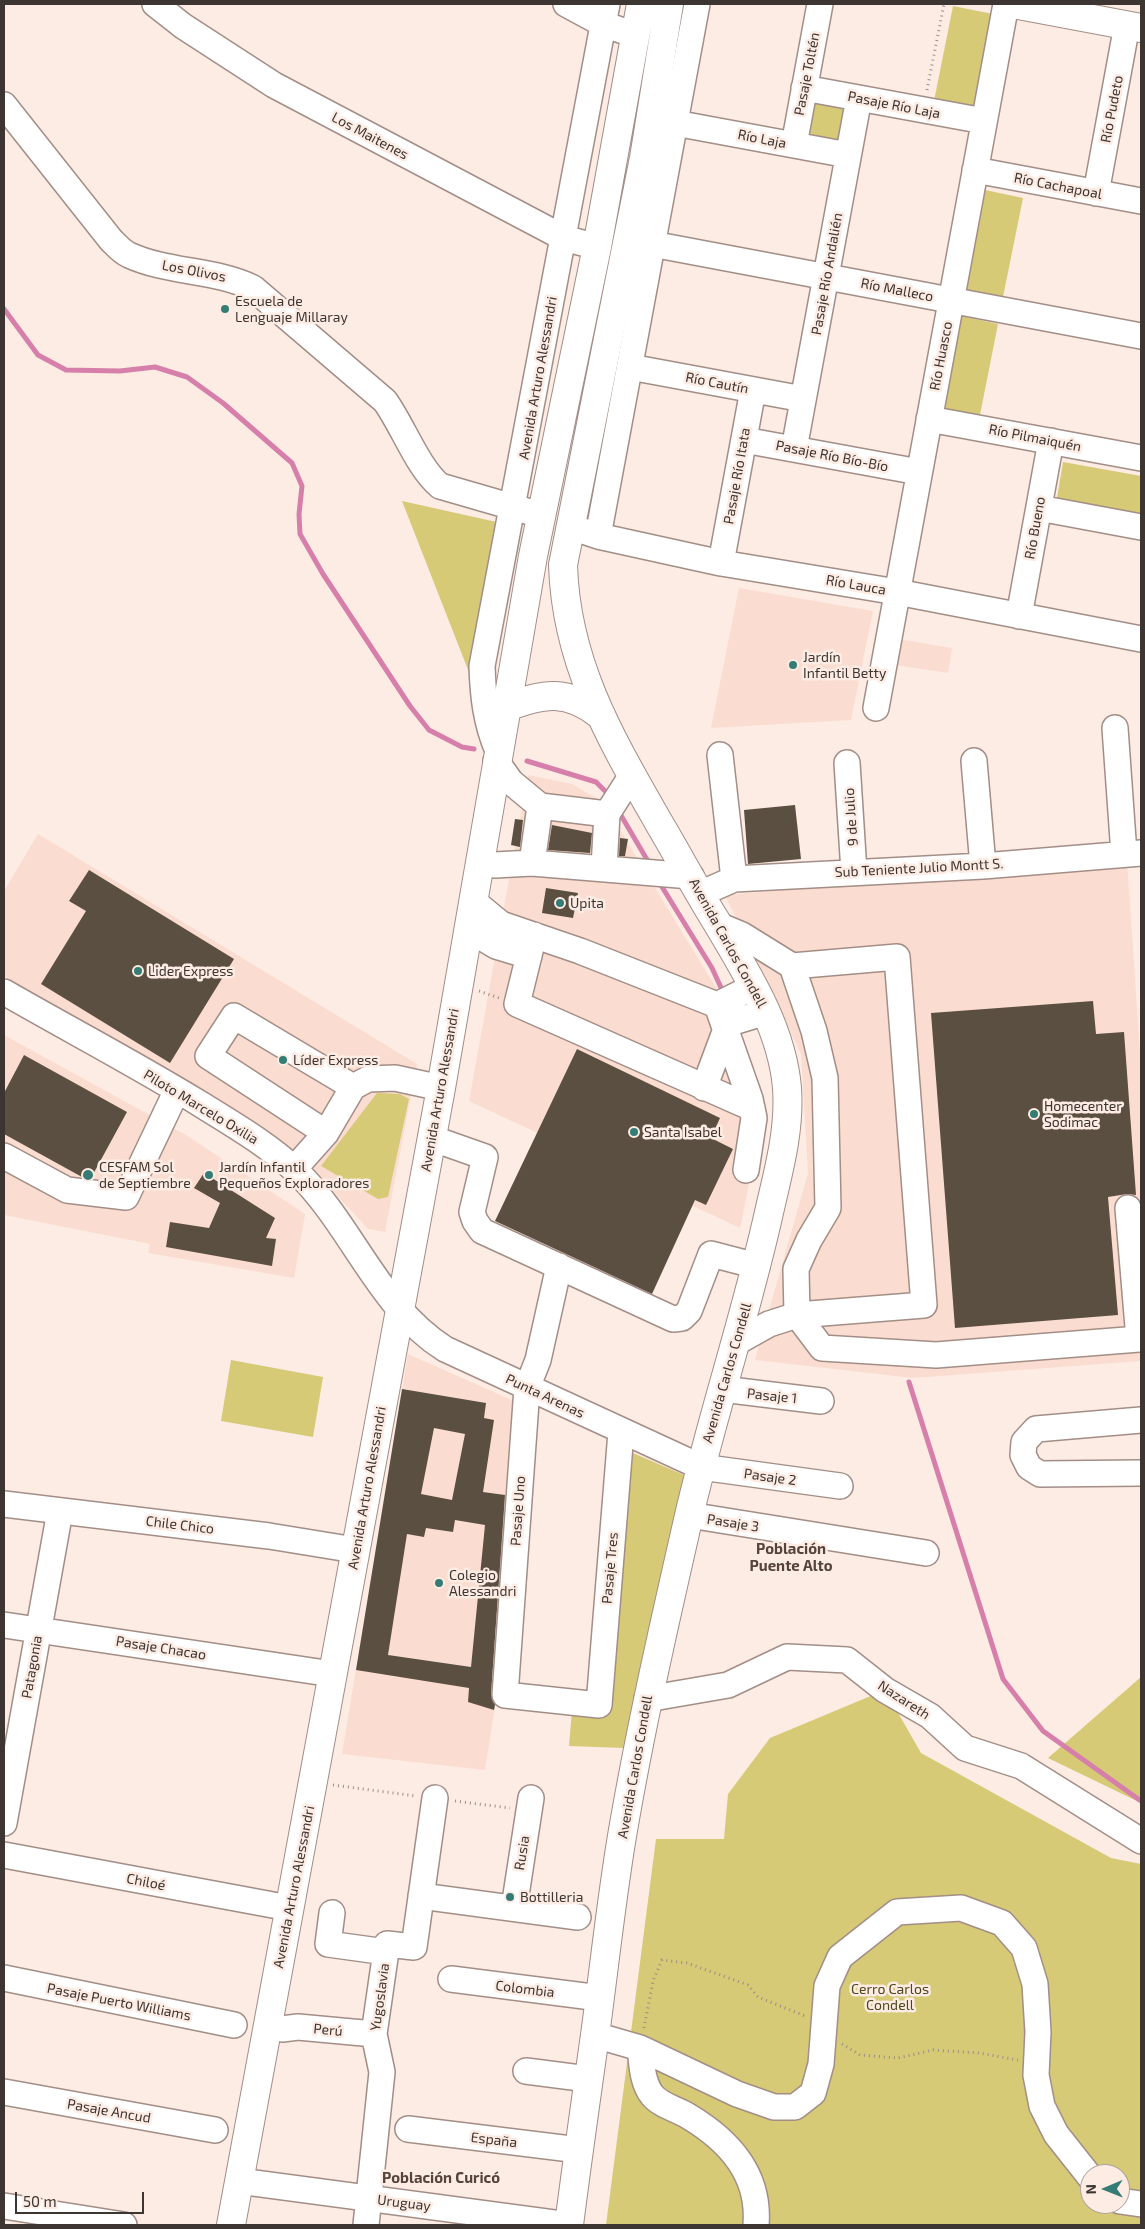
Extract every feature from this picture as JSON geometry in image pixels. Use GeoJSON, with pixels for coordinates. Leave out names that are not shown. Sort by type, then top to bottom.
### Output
{"type":"FeatureCollection","features":[{"type":"Feature","properties":{"kind":"main road","name":"Avenida Arturo Alessandri"},"geometry":{"type":"LineString","coordinates":[[231,2225],[441,1088],[497,756],[541,517],[597,247],[641,4]]}},
{"type":"Feature","properties":{"kind":"main road"},"geometry":{"type":"LineString","coordinates":[[563,565],[644,158],[669,4]]}},
{"type":"Feature","properties":{"kind":"main road"},"geometry":{"type":"LineString","coordinates":[[1013,4],[1134,27]]}},
{"type":"Feature","properties":{"kind":"main road"},"geometry":{"type":"LineString","coordinates":[[541,517],[563,565]]}},
{"type":"Feature","properties":{"kind":"main road","name":"Avenida Carlos Condell"},"geometry":{"type":"LineString","coordinates":[[563,565],[564,589],[572,639],[586,684],[632,775],[766,1012],[780,1049],[787,1085],[788,1111],[785,1142],[758,1266],[701,1467],[647,1699],[621,1841],[569,2225]]}},
{"type":"Feature","properties":{"kind":"main road"},"geometry":{"type":"LineString","coordinates":[[507,707],[529,698],[555,696],[580,701],[600,715]]}},
{"type":"Feature","properties":{"kind":"street","name":"Los Maitenes"},"geometry":{"type":"LineString","coordinates":[[155,4],[182,26],[274,85],[564,238],[597,247]]}},
{"type":"Feature","properties":{"kind":"street"},"geometry":{"type":"LineString","coordinates":[[566,4],[605,14],[635,34]]}},
{"type":"Feature","properties":{"kind":"street"},"geometry":{"type":"LineString","coordinates":[[598,536],[697,4]]}},
{"type":"Feature","properties":{"kind":"street","name":"Pasaje Toltén"},"geometry":{"type":"LineString","coordinates":[[794,145],[820,4]]}},
{"type":"Feature","properties":{"kind":"street","name":"Río Huasco"},"geometry":{"type":"LineString","coordinates":[[876,708],[1006,4]]}},
{"type":"Feature","properties":{"kind":"street","name":"Avenida Arturo Alessandri"},"geometry":{"type":"LineString","coordinates":[[497,756],[488,727],[484,704],[482,666],[514,508],[605,14]]}},
{"type":"Feature","properties":{"kind":"street","name":"Río Pudeto"},"geometry":{"type":"LineString","coordinates":[[1096,193],[1134,27]]}},
{"type":"Feature","properties":{"kind":"street","name":"Pasaje Río Laja"},"geometry":{"type":"LineString","coordinates":[[804,88],[984,121]]}},
{"type":"Feature","properties":{"kind":"street","name":"Pasaje Río Andalién"},"geometry":{"type":"LineString","coordinates":[[794,449],[859,98]]}},
{"type":"Feature","properties":{"kind":"street","name":"Los Olivos"},"geometry":{"type":"LineString","coordinates":[[4,105],[111,240],[127,254],[145,261],[234,278],[253,288],[386,401],[431,479],[440,486],[541,517]]}},
{"type":"Feature","properties":{"kind":"street","name":"Río Laja"},"geometry":{"type":"LineString","coordinates":[[675,123],[848,155]]}},
{"type":"Feature","properties":{"kind":"street","name":"Río Cachapoal"},"geometry":{"type":"LineString","coordinates":[[975,170],[1141,201]]}},
{"type":"Feature","properties":{"kind":"street","name":"Río Malleco"},"geometry":{"type":"LineString","coordinates":[[653,238],[952,294],[1141,323]]}},
{"type":"Feature","properties":{"kind":"street","name":"Río Malleco"},"geometry":{"type":"LineString","coordinates":[[952,294],[1141,336]]}},
{"type":"Feature","properties":{"kind":"street","name":"Río Cautín"},"geometry":{"type":"LineString","coordinates":[[630,367],[803,399]]}},
{"type":"Feature","properties":{"kind":"street","name":"Pasaje Río Itata"},"geometry":{"type":"LineString","coordinates":[[721,563],[753,390]]}},
{"type":"Feature","properties":{"kind":"street","name":"Río Pilmaiquén"},"geometry":{"type":"LineString","coordinates":[[929,418],[1141,458]]}},
{"type":"Feature","properties":{"kind":"street","name":"Pasaje Río Bío-Bío"},"geometry":{"type":"LineString","coordinates":[[744,440],[919,472]]}},
{"type":"Feature","properties":{"kind":"street","name":"Río Bueno"},"geometry":{"type":"LineString","coordinates":[[1019,616],[1051,441]]}},
{"type":"Feature","properties":{"kind":"street"},"geometry":{"type":"LineString","coordinates":[[1039,508],[1141,527]]}},
{"type":"Feature","properties":{"kind":"street","name":"Río Lauca"},"geometry":{"type":"LineString","coordinates":[[571,527],[598,536],[721,563],[897,592],[1141,639]]}},
{"type":"Feature","properties":{"kind":"street"},"geometry":{"type":"LineString","coordinates":[[1114,728],[1133,853]]}},
{"type":"Feature","properties":{"kind":"street"},"geometry":{"type":"LineString","coordinates":[[720,755],[734,879]]}},
{"type":"Feature","properties":{"kind":"street"},"geometry":{"type":"LineString","coordinates":[[497,756],[510,782],[540,806],[607,814]]}},
{"type":"Feature","properties":{"kind":"street"},"geometry":{"type":"LineString","coordinates":[[974,761],[983,866]]}},
{"type":"Feature","properties":{"kind":"street","name":"9 de Julio"},"geometry":{"type":"LineString","coordinates":[[847,763],[854,872]]}},
{"type":"Feature","properties":{"kind":"street"},"geometry":{"type":"LineString","coordinates":[[604,868],[607,814],[632,775]]}},
{"type":"Feature","properties":{"kind":"street"},"geometry":{"type":"LineString","coordinates":[[532,863],[540,806]]}},
{"type":"Feature","properties":{"kind":"street","name":"Sub Teniente Julio Montt S."},"geometry":{"type":"LineString","coordinates":[[695,885],[734,879],[983,866],[1133,853]]}},
{"type":"Feature","properties":{"kind":"street"},"geometry":{"type":"LineString","coordinates":[[480,864],[532,863],[604,868],[695,885]]}},
{"type":"Feature","properties":{"kind":"street"},"geometry":{"type":"LineString","coordinates":[[473,901],[531,945]]}},
{"type":"Feature","properties":{"kind":"street"},"geometry":{"type":"LineString","coordinates":[[718,925],[742,935],[792,966],[897,957],[924,1305],[797,1315],[769,1324],[735,1343]]}},
{"type":"Feature","properties":{"kind":"street"},"geometry":{"type":"LineString","coordinates":[[468,935],[481,937],[496,946],[531,945],[622,967],[716,1005],[726,1029],[754,1118],[746,1170]]}},
{"type":"Feature","properties":{"kind":"street"},"geometry":{"type":"LineString","coordinates":[[531,945],[517,1004],[752,1108]]}},
{"type":"Feature","properties":{"kind":"street"},"geometry":{"type":"LineString","coordinates":[[792,966],[814,1031],[825,1078],[828,1208],[809,1240],[796,1269],[797,1315],[822,1348],[936,1355],[1139,1340],[1128,1208]]}},
{"type":"Feature","properties":{"kind":"street"},"geometry":{"type":"LineString","coordinates":[[716,1005],[753,987]]}},
{"type":"Feature","properties":{"kind":"street","name":"Piloto Marcelo Oxilia"},"geometry":{"type":"LineString","coordinates":[[4,992],[177,1090],[246,1132],[294,1168],[338,1220],[399,1310]]}},
{"type":"Feature","properties":{"kind":"street"},"geometry":{"type":"LineString","coordinates":[[704,1088],[726,1029],[734,1022],[766,1012]]}},
{"type":"Feature","properties":{"kind":"street"},"geometry":{"type":"LineString","coordinates":[[326,1134],[208,1056],[234,1016],[353,1088]]}},
{"type":"Feature","properties":{"kind":"street"},"geometry":{"type":"LineString","coordinates":[[294,1168],[326,1134],[353,1088],[368,1079],[395,1078],[441,1088]]}},
{"type":"Feature","properties":{"kind":"street"},"geometry":{"type":"LineString","coordinates":[[4,1156],[67,1190],[126,1197],[177,1090]]}},
{"type":"Feature","properties":{"kind":"street"},"geometry":{"type":"LineString","coordinates":[[431,1138],[485,1157],[472,1212],[475,1222],[482,1231],[673,1319],[682,1318],[689,1311],[711,1254],[758,1266]]}},
{"type":"Feature","properties":{"kind":"street","name":"Pasaje Uno"},"geometry":{"type":"LineString","coordinates":[[559,1266],[538,1360],[527,1388],[505,1695],[599,1704]]}},
{"type":"Feature","properties":{"kind":"street","name":"Punta Arenas"},"geometry":{"type":"LineString","coordinates":[[399,1310],[420,1331],[445,1349],[621,1432],[701,1467]]}},
{"type":"Feature","properties":{"kind":"street","name":"Pasaje 1"},"geometry":{"type":"LineString","coordinates":[[722,1389],[822,1401]]}},
{"type":"Feature","properties":{"kind":"street"},"geometry":{"type":"LineString","coordinates":[[1141,1420],[1041,1427],[1027,1436],[1022,1449],[1025,1462],[1040,1474],[1141,1473]]}},
{"type":"Feature","properties":{"kind":"street","name":"Pasaje Tres"},"geometry":{"type":"LineString","coordinates":[[599,1704],[621,1432]]}},
{"type":"Feature","properties":{"kind":"street","name":"Pasaje 2"},"geometry":{"type":"LineString","coordinates":[[701,1467],[840,1486]]}},
{"type":"Feature","properties":{"kind":"street","name":"Chile Chico"},"geometry":{"type":"LineString","coordinates":[[4,1504],[268,1536],[355,1550]]}},
{"type":"Feature","properties":{"kind":"street","name":"Patagonia"},"geometry":{"type":"LineString","coordinates":[[4,1823],[12,1736],[39,1629],[60,1510]]}},
{"type":"Feature","properties":{"kind":"street","name":"Pasaje 3"},"geometry":{"type":"LineString","coordinates":[[689,1515],[926,1553]]}},
{"type":"Feature","properties":{"kind":"street","name":"Pasaje Chacao"},"geometry":{"type":"LineString","coordinates":[[4,1625],[319,1672]]}},
{"type":"Feature","properties":{"kind":"street","name":"Nazareth"},"geometry":{"type":"LineString","coordinates":[[647,1699],[728,1685],[787,1657],[847,1660],[885,1690],[930,1716],[966,1748],[1021,1766],[1141,1841]]}},
{"type":"Feature","properties":{"kind":"street","name":"Yugoslavia"},"geometry":{"type":"LineString","coordinates":[[366,2225],[382,2072],[374,2034],[387,1944],[414,1947],[435,1798]]}},
{"type":"Feature","properties":{"kind":"street","name":"Rusia"},"geometry":{"type":"LineString","coordinates":[[514,1908],[530,1798]]}},
{"type":"Feature","properties":{"kind":"street","name":"Chiloé"},"geometry":{"type":"LineString","coordinates":[[4,1855],[289,1908]]}},
{"type":"Feature","properties":{"kind":"street"},"geometry":{"type":"LineString","coordinates":[[421,1896],[578,1917]]}},
{"type":"Feature","properties":{"kind":"street"},"geometry":{"type":"LineString","coordinates":[[595,2035],[640,2048],[737,2094],[774,2107],[795,2107],[813,2093],[821,2064],[827,1986],[840,1957],[897,1912],[961,1908],[1002,1923],[1024,1948],[1035,1984],[1038,2032],[1036,2075],[1042,2106],[1056,2134],[1080,2164]]}},
{"type":"Feature","properties":{"kind":"street"},"geometry":{"type":"LineString","coordinates":[[332,1913],[328,1944],[386,1952]]}},
{"type":"Feature","properties":{"kind":"street","name":"Pasaje Puerto Williams"},"geometry":{"type":"LineString","coordinates":[[4,1978],[234,2025]]}},
{"type":"Feature","properties":{"kind":"street","name":"Colombia"},"geometry":{"type":"LineString","coordinates":[[450,1979],[600,1998]]}},
{"type":"Feature","properties":{"kind":"street","name":"Perú"},"geometry":{"type":"LineString","coordinates":[[282,2029],[298,2027],[374,2034]]}},
{"type":"Feature","properties":{"kind":"street"},"geometry":{"type":"LineString","coordinates":[[640,2048],[644,2079],[654,2097],[687,2115],[714,2134],[744,2166],[756,2196],[756,2225]]}},
{"type":"Feature","properties":{"kind":"street"},"geometry":{"type":"LineString","coordinates":[[526,2071],[588,2080]]}},
{"type":"Feature","properties":{"kind":"street","name":"Pasaje Ancud"},"geometry":{"type":"LineString","coordinates":[[4,2092],[215,2130]]}},
{"type":"Feature","properties":{"kind":"street","name":"España"},"geometry":{"type":"LineString","coordinates":[[408,2129],[579,2150]]}},
{"type":"Feature","properties":{"kind":"street","name":"Uruguay"},"geometry":{"type":"LineString","coordinates":[[239,2181],[569,2225]]}},
{"type":"Feature","properties":{"kind":"street"},"geometry":{"type":"LineString","coordinates":[[4,2206],[124,2225]]}},
{"type":"Feature","properties":{"kind":"path"},"geometry":{"type":"LineString","coordinates":[[923,110],[944,4]]}},
{"type":"Feature","properties":{"kind":"shaded area","name":"Jardín Infantil Betty"},"geometry":{"type":"Polygon","coordinates":[[[739,588],[873,611],[851,720],[711,728],[739,588]]]}},
{"type":"Feature","properties":{"kind":"shaded area","name":"Jardín Infantil Betty"},"geometry":{"type":"Polygon","coordinates":[[[899,639],[952,648],[948,673],[895,665],[899,639]]]}},
{"type":"Feature","properties":{"kind":"shaded area"},"geometry":{"type":"Polygon","coordinates":[[[528,775],[572,784],[603,802],[724,1001],[761,1087],[761,1125],[740,1228],[469,1101],[528,775]]]}},
{"type":"Feature","properties":{"kind":"shaded area"},"geometry":{"type":"Polygon","coordinates":[[[38,834],[417,1064],[385,1232],[368,1229],[317,1174],[177,1077],[4,976],[4,891],[38,834]]]}},
{"type":"Feature","properties":{"kind":"shaded area"},"geometry":{"type":"Polygon","coordinates":[[[1127,860],[1141,1067],[1141,1361],[913,1378],[755,1360],[808,1173],[801,1054],[725,895],[1127,860]]]}},
{"type":"Feature","properties":{"kind":"shaded area","name":"CESFAM Sol de Septiembre"},"geometry":{"type":"Polygon","coordinates":[[[4,1035],[186,1135],[305,1214],[294,1278],[148,1253],[150,1244],[4,1215],[4,1035]]]}},
{"type":"Feature","properties":{"kind":"shaded area","name":"Colegio Alessandri"},"geometry":{"type":"Polygon","coordinates":[[[408,1354],[523,1405],[498,1688],[485,1770],[342,1754],[408,1354]]]}},
{"type":"Feature","properties":{"kind":"green space"},"geometry":{"type":"Polygon","coordinates":[[[953,6],[993,14],[973,114],[933,106],[953,6]]]}},
{"type":"Feature","properties":{"kind":"green space"},"geometry":{"type":"Polygon","coordinates":[[[812,102],[850,110],[842,148],[804,140],[812,102]]]}},
{"type":"Feature","properties":{"kind":"green space"},"geometry":{"type":"Polygon","coordinates":[[[985,190],[1023,198],[1003,297],[965,290],[985,190]]]}},
{"type":"Feature","properties":{"kind":"green space"},"geometry":{"type":"Polygon","coordinates":[[[962,316],[998,324],[978,425],[942,418],[962,316]]]}},
{"type":"Feature","properties":{"kind":"green space"},"geometry":{"type":"Polygon","coordinates":[[[1063,462],[1141,476],[1141,519],[1056,504],[1063,462]]]}},
{"type":"Feature","properties":{"kind":"green space"},"geometry":{"type":"Polygon","coordinates":[[[402,501],[501,523],[472,680],[402,501]]]}},
{"type":"Feature","properties":{"kind":"green space"},"geometry":{"type":"Polygon","coordinates":[[[377,1093],[400,1094],[409,1099],[388,1197],[378,1199],[321,1166],[377,1093]]]}},
{"type":"Feature","properties":{"kind":"green space"},"geometry":{"type":"Polygon","coordinates":[[[231,1360],[323,1377],[313,1437],[221,1421],[231,1360]]]}},
{"type":"Feature","properties":{"kind":"green space"},"geometry":{"type":"Polygon","coordinates":[[[633,1453],[691,1478],[624,1748],[569,1746],[572,1710],[606,1714],[633,1453]]]}},
{"type":"Feature","properties":{"kind":"green space"},"geometry":{"type":"Polygon","coordinates":[[[1141,1677],[1141,1803],[1048,1758],[1141,1677]]]}},
{"type":"Feature","properties":{"kind":"green space","name":"Cerro Carlos Condell"},"geometry":{"type":"Polygon","coordinates":[[[885,1690],[921,1753],[1111,1858],[1141,1864],[1141,2225],[606,2225],[656,1839],[724,1839],[728,1794],[770,1738],[885,1690]]]}},
{"type":"Feature","properties":{"kind":"building"},"geometry":{"type":"Polygon","coordinates":[[[795,805],[801,859],[748,864],[744,810],[795,805]]]}},
{"type":"Feature","properties":{"kind":"building"},"geometry":{"type":"Polygon","coordinates":[[[515,819],[523,820],[520,847],[511,845],[515,819]]]}},
{"type":"Feature","properties":{"kind":"building"},"geometry":{"type":"Polygon","coordinates":[[[552,825],[592,833],[590,853],[548,850],[552,825]]]}},
{"type":"Feature","properties":{"kind":"building"},"geometry":{"type":"Polygon","coordinates":[[[620,838],[628,839],[625,856],[619,856],[620,838]]]}},
{"type":"Feature","properties":{"kind":"building","name":"Lider Express"},"geometry":{"type":"Polygon","coordinates":[[[89,870],[234,959],[170,1063],[41,984],[86,911],[69,901],[89,870]]]}},
{"type":"Feature","properties":{"kind":"building","name":"Upita"},"geometry":{"type":"Polygon","coordinates":[[[546,888],[578,893],[573,918],[542,913],[546,888]]]}},
{"type":"Feature","properties":{"kind":"building","name":"Homecenter Sodimac"},"geometry":{"type":"Polygon","coordinates":[[[1093,1001],[1096,1034],[1124,1032],[1136,1195],[1127,1194],[1108,1197],[1118,1315],[955,1328],[931,1013],[1093,1001]]]}},
{"type":"Feature","properties":{"kind":"building"},"geometry":{"type":"Polygon","coordinates":[[[577,1049],[720,1118],[711,1138],[733,1149],[706,1205],[695,1200],[652,1294],[495,1221],[577,1049]]]}},
{"type":"Feature","properties":{"kind":"building"},"geometry":{"type":"Polygon","coordinates":[[[24,1055],[127,1112],[91,1178],[82,1177],[4,1134],[4,1093],[24,1055]]]}},
{"type":"Feature","properties":{"kind":"building"},"geometry":{"type":"Polygon","coordinates":[[[204,1173],[275,1218],[266,1238],[276,1239],[272,1266],[166,1247],[170,1222],[209,1228],[220,1203],[194,1188],[204,1173]]]}},
{"type":"Feature","properties":{"kind":"building"},"geometry":{"type":"Polygon","coordinates":[[[402,1389],[486,1403],[484,1418],[494,1420],[483,1492],[505,1495],[491,1694],[495,1705],[494,1710],[468,1702],[469,1688],[356,1670],[402,1389]],[[434,1428],[421,1494],[452,1500],[465,1434],[434,1428]],[[455,1520],[453,1532],[426,1528],[424,1537],[407,1534],[388,1655],[471,1667],[485,1525],[455,1520]]]}},
{"type":"Feature","properties":{"kind":"waterway"},"geometry":{"type":"LineString","coordinates":[[4,309],[38,355],[66,370],[120,371],[155,367],[187,377],[223,403],[292,463],[302,486],[299,514],[300,534],[323,574],[410,706],[429,730],[462,747],[474,749]]}},
{"type":"Feature","properties":{"kind":"waterway"},"geometry":{"type":"LineString","coordinates":[[527,761],[596,782],[608,794]]}},
{"type":"Feature","properties":{"kind":"waterway"},"geometry":{"type":"LineString","coordinates":[[619,812],[649,863]]}},
{"type":"Feature","properties":{"kind":"waterway"},"geometry":{"type":"LineString","coordinates":[[659,882],[712,968],[723,992]]}},
{"type":"Feature","properties":{"kind":"waterway"},"geometry":{"type":"LineString","coordinates":[[909,1382],[1003,1679],[1043,1731],[1141,1801]]}},
{"type":"Feature","properties":{"kind":"place","name":"Escuela de Lenguaje Millaray"},"geometry":{"type":"Point","coordinates":[225,309]}},
{"type":"Feature","properties":{"kind":"place","name":"Jardín Infantil Betty"},"geometry":{"type":"Point","coordinates":[793,665]}},
{"type":"Feature","properties":{"kind":"place","name":"Upita"},"geometry":{"type":"Point","coordinates":[560,903]}},
{"type":"Feature","properties":{"kind":"place","name":"Lider Express"},"geometry":{"type":"Point","coordinates":[138,971]}},
{"type":"Feature","properties":{"kind":"place","name":"Líder Express"},"geometry":{"type":"Point","coordinates":[283,1060]}},
{"type":"Feature","properties":{"kind":"place","name":"Homecenter Sodimac"},"geometry":{"type":"Point","coordinates":[1034,1114]}},
{"type":"Feature","properties":{"kind":"place","name":"Santa Isabel"},"geometry":{"type":"Point","coordinates":[634,1132]}},
{"type":"Feature","properties":{"kind":"place","name":"CESFAM Sol de Septiembre"},"geometry":{"type":"Point","coordinates":[88,1175]}},
{"type":"Feature","properties":{"kind":"place","name":"Jardín Infantil Pequeños Exploradores"},"geometry":{"type":"Point","coordinates":[209,1175]}},
{"type":"Feature","properties":{"kind":"place","name":"Colegio Alessandri"},"geometry":{"type":"Point","coordinates":[439,1583]}},
{"type":"Feature","properties":{"kind":"place","name":"Bottilleria"},"geometry":{"type":"Point","coordinates":[510,1897]}},
{"type":"Feature","properties":{"kind":"district","name":"Población Puente Alto"},"geometry":{"type":"Point","coordinates":[791,1558]}},
{"type":"Feature","properties":{"kind":"district","name":"Población Curicó"},"geometry":{"type":"Point","coordinates":[441,2178]}}]}
